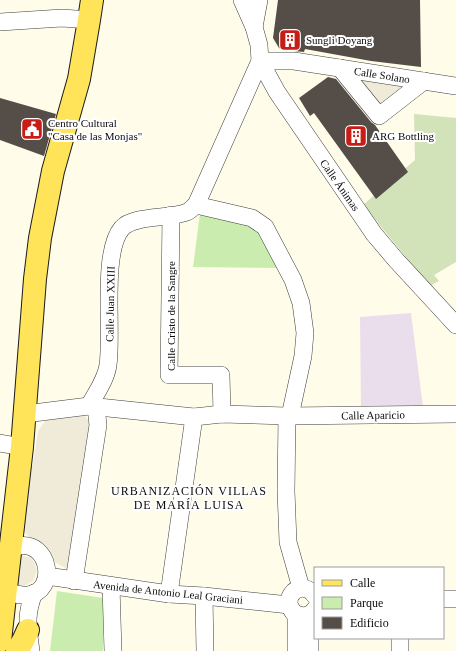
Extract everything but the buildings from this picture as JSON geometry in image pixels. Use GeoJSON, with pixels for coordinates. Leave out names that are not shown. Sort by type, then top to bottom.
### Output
{"type":"FeatureCollection","features":[{"type":"Feature","properties":{"kind":"main road"},"geometry":{"type":"LineString","coordinates":[[0,641],[5,579],[13,549],[22,539],[14,518],[25,414],[35,278],[41,231],[53,171],[79,79],[91,10]]}},
{"type":"Feature","properties":{"kind":"main road"},"geometry":{"type":"LineString","coordinates":[[17,651],[28,630]]}},
{"type":"Feature","properties":{"kind":"street","name":"Calle Ánimas"},"geometry":{"type":"LineString","coordinates":[[242,0],[254,27],[259,45],[260,61],[277,92],[374,234],[456,325]]}},
{"type":"Feature","properties":{"kind":"street","name":"Calle Ánimas"},"geometry":{"type":"LineString","coordinates":[[254,27],[259,0]]}},
{"type":"Feature","properties":{"kind":"street"},"geometry":{"type":"LineString","coordinates":[[0,22],[62,18],[91,10]]}},
{"type":"Feature","properties":{"kind":"street"},"geometry":{"type":"LineString","coordinates":[[260,61],[196,205],[252,218],[265,227],[293,280],[301,303],[305,333],[303,356],[288,416],[286,491],[288,542],[308,592],[295,591],[292,594],[302,611],[310,651]]}},
{"type":"Feature","properties":{"kind":"street","name":"Calle Solano"},"geometry":{"type":"LineString","coordinates":[[260,61],[294,61],[456,86]]}},
{"type":"Feature","properties":{"kind":"street","name":"Calle Solano"},"geometry":{"type":"LineString","coordinates":[[340,68],[379,116],[424,82]]}},
{"type":"Feature","properties":{"kind":"street","name":"Calle Juan XXIII"},"geometry":{"type":"LineString","coordinates":[[93,406],[108,366],[109,294],[111,261],[115,241],[123,227],[134,221],[187,212],[196,205]]}},
{"type":"Feature","properties":{"kind":"street","name":"Calle Cristo de la Sangre"},"geometry":{"type":"LineString","coordinates":[[171,215],[169,375],[221,375],[222,414]]}},
{"type":"Feature","properties":{"kind":"street"},"geometry":{"type":"LineString","coordinates":[[25,414],[93,406],[98,425],[74,581]]}},
{"type":"Feature","properties":{"kind":"street","name":"Calle Aparicio"},"geometry":{"type":"LineString","coordinates":[[93,406],[194,417],[222,414],[288,416],[456,414]]}},
{"type":"Feature","properties":{"kind":"street"},"geometry":{"type":"LineString","coordinates":[[169,594],[194,417]]}},
{"type":"Feature","properties":{"kind":"street"},"geometry":{"type":"LineString","coordinates":[[0,443],[22,447]]}},
{"type":"Feature","properties":{"kind":"street"},"geometry":{"type":"LineString","coordinates":[[5,579],[27,596],[40,588],[47,576],[45,560],[40,553],[13,549]]}},
{"type":"Feature","properties":{"kind":"street","name":"Avenida de Antonio Leal Graciani"},"geometry":{"type":"LineString","coordinates":[[47,576],[169,594],[204,596],[302,611]]}},
{"type":"Feature","properties":{"kind":"street"},"geometry":{"type":"LineString","coordinates":[[112,586],[113,651]]}},
{"type":"Feature","properties":{"kind":"street"},"geometry":{"type":"LineString","coordinates":[[31,651],[28,630],[29,606],[34,593]]}},
{"type":"Feature","properties":{"kind":"street"},"geometry":{"type":"LineString","coordinates":[[204,596],[205,651]]}},
{"type":"Feature","properties":{"kind":"street"},"geometry":{"type":"LineString","coordinates":[[444,599],[456,599]]}},
{"type":"Feature","properties":{"kind":"street"},"geometry":{"type":"LineString","coordinates":[[296,651],[302,611]]}},
{"type":"Feature","properties":{"kind":"street"},"geometry":{"type":"LineString","coordinates":[[400,639],[400,651]]}},
{"type":"Feature","properties":{"kind":"shaded area"},"geometry":{"type":"Polygon","coordinates":[[[340,68],[424,81],[379,116],[340,68]]]}},
{"type":"Feature","properties":{"kind":"shaded area"},"geometry":{"type":"Polygon","coordinates":[[[411,313],[423,407],[361,410],[360,317],[411,313]]]}},
{"type":"Feature","properties":{"kind":"shaded area"},"geometry":{"type":"Polygon","coordinates":[[[74,413],[85,416],[90,423],[68,570],[52,560],[30,539],[22,528],[27,470],[33,464],[38,431],[46,420],[74,413]]]}},
{"type":"Feature","properties":{"kind":"shaded area"},"geometry":{"type":"Polygon","coordinates":[[[21,555],[31,558],[37,571],[33,581],[24,586],[14,584],[13,556],[21,555]]]}},
{"type":"Feature","properties":{"kind":"green space"},"geometry":{"type":"Polygon","coordinates":[[[414,114],[456,118],[456,262],[434,275],[439,281],[430,286],[363,205],[415,160],[414,114]]]}},
{"type":"Feature","properties":{"kind":"green space"},"geometry":{"type":"Polygon","coordinates":[[[201,206],[252,218],[287,268],[193,267],[201,206]]]}},
{"type":"Feature","properties":{"kind":"green space"},"geometry":{"type":"Polygon","coordinates":[[[57,591],[103,598],[103,651],[50,651],[57,591]]]}},
{"type":"Feature","properties":{"kind":"place","name":"Sungli Doyang"},"geometry":{"type":"Point","coordinates":[290,40]}},
{"type":"Feature","properties":{"kind":"place","name":"Centro Cultural \"Casa de las Monjas\""},"geometry":{"type":"Point","coordinates":[32,129]}},
{"type":"Feature","properties":{"kind":"place","name":"ARG Bottling"},"geometry":{"type":"Point","coordinates":[356,136]}},
{"type":"Feature","properties":{"kind":"district","name":"URBANIZACIÓN VILLAS DE MARÍA LUISA"},"geometry":{"type":"Point","coordinates":[189,498]}}]}
